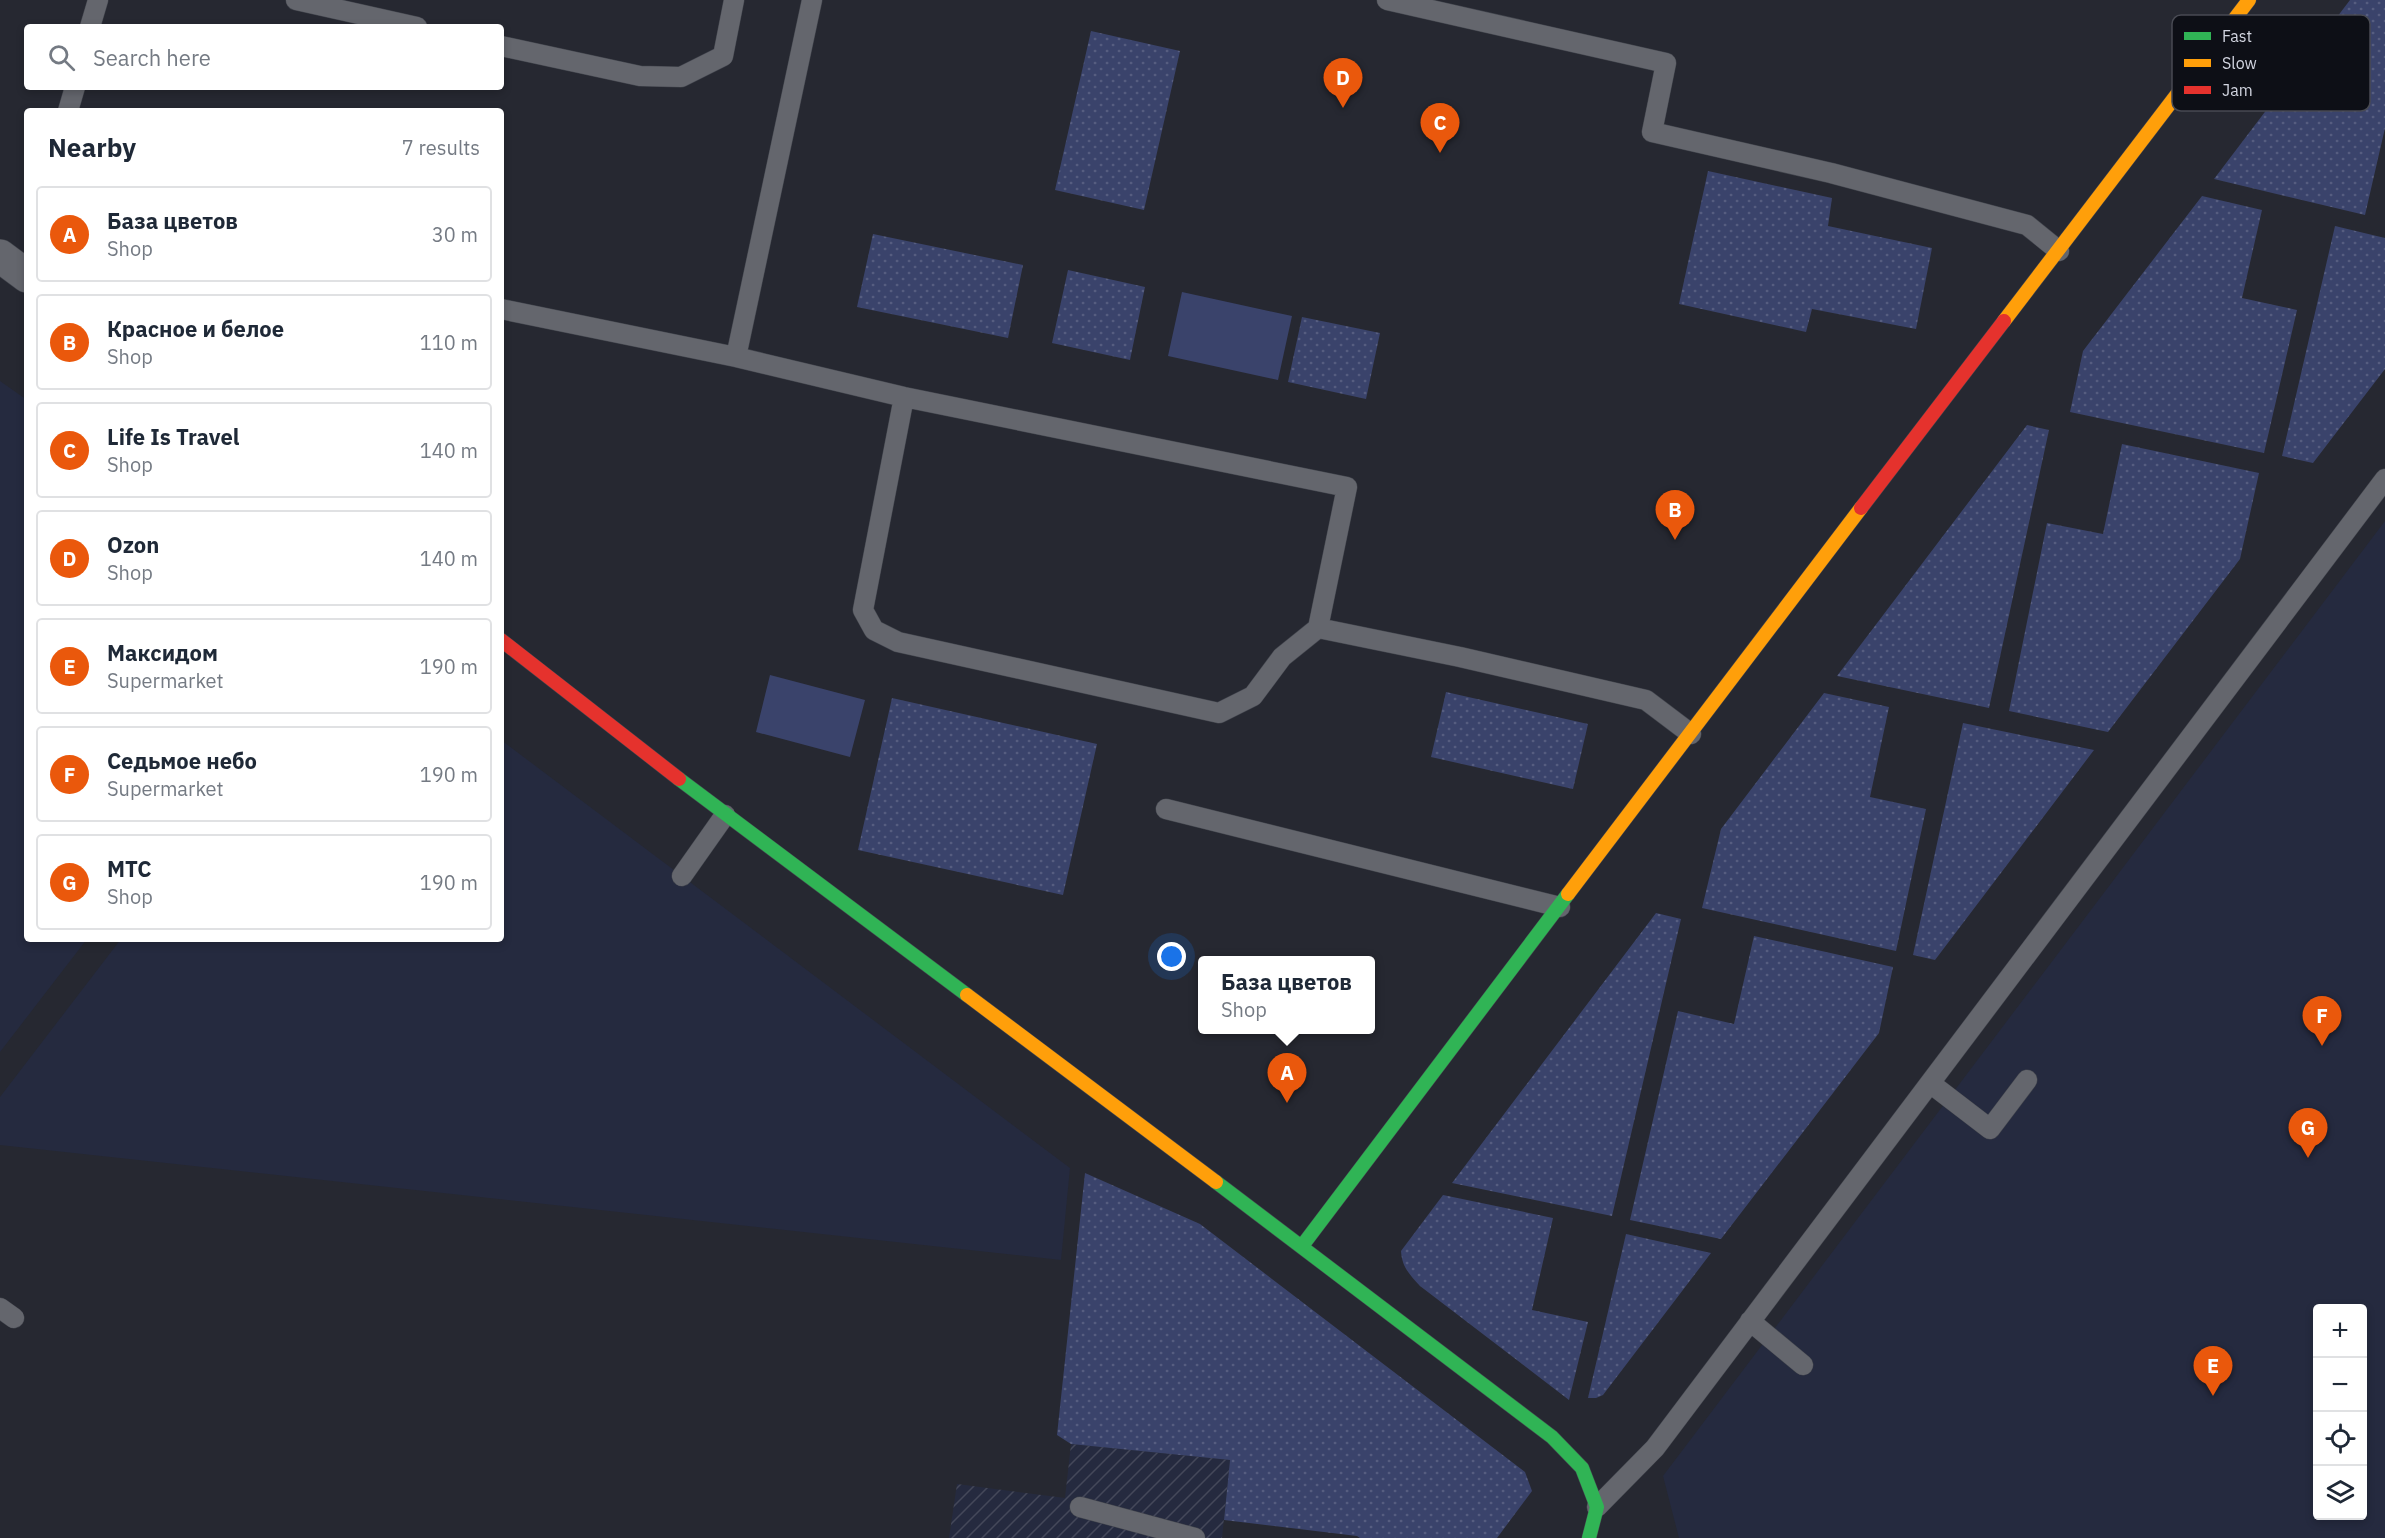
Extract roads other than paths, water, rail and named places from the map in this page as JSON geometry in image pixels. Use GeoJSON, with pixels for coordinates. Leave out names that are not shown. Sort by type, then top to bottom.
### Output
{"type":"FeatureCollection","features":[{"type":"Feature","properties":{"kind":"street"},"geometry":{"type":"LineString","coordinates":[[2239,15],[2250,0]]}},
{"type":"Feature","properties":{"kind":"street"},"geometry":{"type":"LineString","coordinates":[[1302,1246],[2172,103]]}},
{"type":"Feature","properties":{"kind":"street"},"geometry":{"type":"LineString","coordinates":[[504,642],[724,815],[1302,1246],[1552,1437],[1582,1468],[1597,1507],[1589,1538]]}},
{"type":"Feature","properties":{"kind":"lane"},"geometry":{"type":"LineString","coordinates":[[91,24],[98,0]]}},
{"type":"Feature","properties":{"kind":"lane"},"geometry":{"type":"LineString","coordinates":[[296,0],[404,24]]}},
{"type":"Feature","properties":{"kind":"lane"},"geometry":{"type":"LineString","coordinates":[[504,46],[640,76],[681,77],[723,56],[734,0]]}},
{"type":"Feature","properties":{"kind":"lane"},"geometry":{"type":"LineString","coordinates":[[736,357],[812,0]]}},
{"type":"Feature","properties":{"kind":"lane"},"geometry":{"type":"LineString","coordinates":[[1388,0],[1666,63],[1652,132],[1831,173],[2027,225],[2059,251]]}},
{"type":"Feature","properties":{"kind":"lane"},"geometry":{"type":"LineString","coordinates":[[69,108],[74,90]]}},
{"type":"Feature","properties":{"kind":"lane"},"geometry":{"type":"LineString","coordinates":[[504,310],[736,357],[904,397],[1347,487],[1318,628],[1282,657],[1253,696],[1219,713],[898,642],[874,630],[863,610],[904,397]]}},
{"type":"Feature","properties":{"kind":"lane"},"geometry":{"type":"LineString","coordinates":[[1597,1507],[1655,1448],[2385,479]]}},
{"type":"Feature","properties":{"kind":"lane"},"geometry":{"type":"LineString","coordinates":[[1318,628],[1460,657],[1646,700],[1691,734]]}},
{"type":"Feature","properties":{"kind":"lane"},"geometry":{"type":"LineString","coordinates":[[1166,809],[1560,907]]}},
{"type":"Feature","properties":{"kind":"lane"},"geometry":{"type":"LineString","coordinates":[[682,876],[724,815]]}},
{"type":"Feature","properties":{"kind":"lane"},"geometry":{"type":"LineString","coordinates":[[1930,1083],[1990,1129],[2027,1080]]}},
{"type":"Feature","properties":{"kind":"lane"},"geometry":{"type":"LineString","coordinates":[[1750,1321],[1803,1365]]}},
{"type":"Feature","properties":{"kind":"lane"},"geometry":{"type":"LineString","coordinates":[[1080,1507],[1195,1538]]}},
{"type":"Feature","properties":{"kind":"place","name":"Ozon"},"geometry":{"type":"Point","coordinates":[1343,108]}},
{"type":"Feature","properties":{"kind":"place","name":"Life Is Travel"},"geometry":{"type":"Point","coordinates":[1440,153]}},
{"type":"Feature","properties":{"kind":"place","name":"Красное и белое"},"geometry":{"type":"Point","coordinates":[1675,540]}},
{"type":"Feature","properties":{"kind":"place","name":"Седьмое небо"},"geometry":{"type":"Point","coordinates":[2322,1046]}},
{"type":"Feature","properties":{"kind":"place","name":"База цветов"},"geometry":{"type":"Point","coordinates":[1287,1103]}},
{"type":"Feature","properties":{"kind":"place","name":"МТС"},"geometry":{"type":"Point","coordinates":[2308,1158]}},
{"type":"Feature","properties":{"kind":"place","name":"Максидом"},"geometry":{"type":"Point","coordinates":[2213,1396]}}]}
